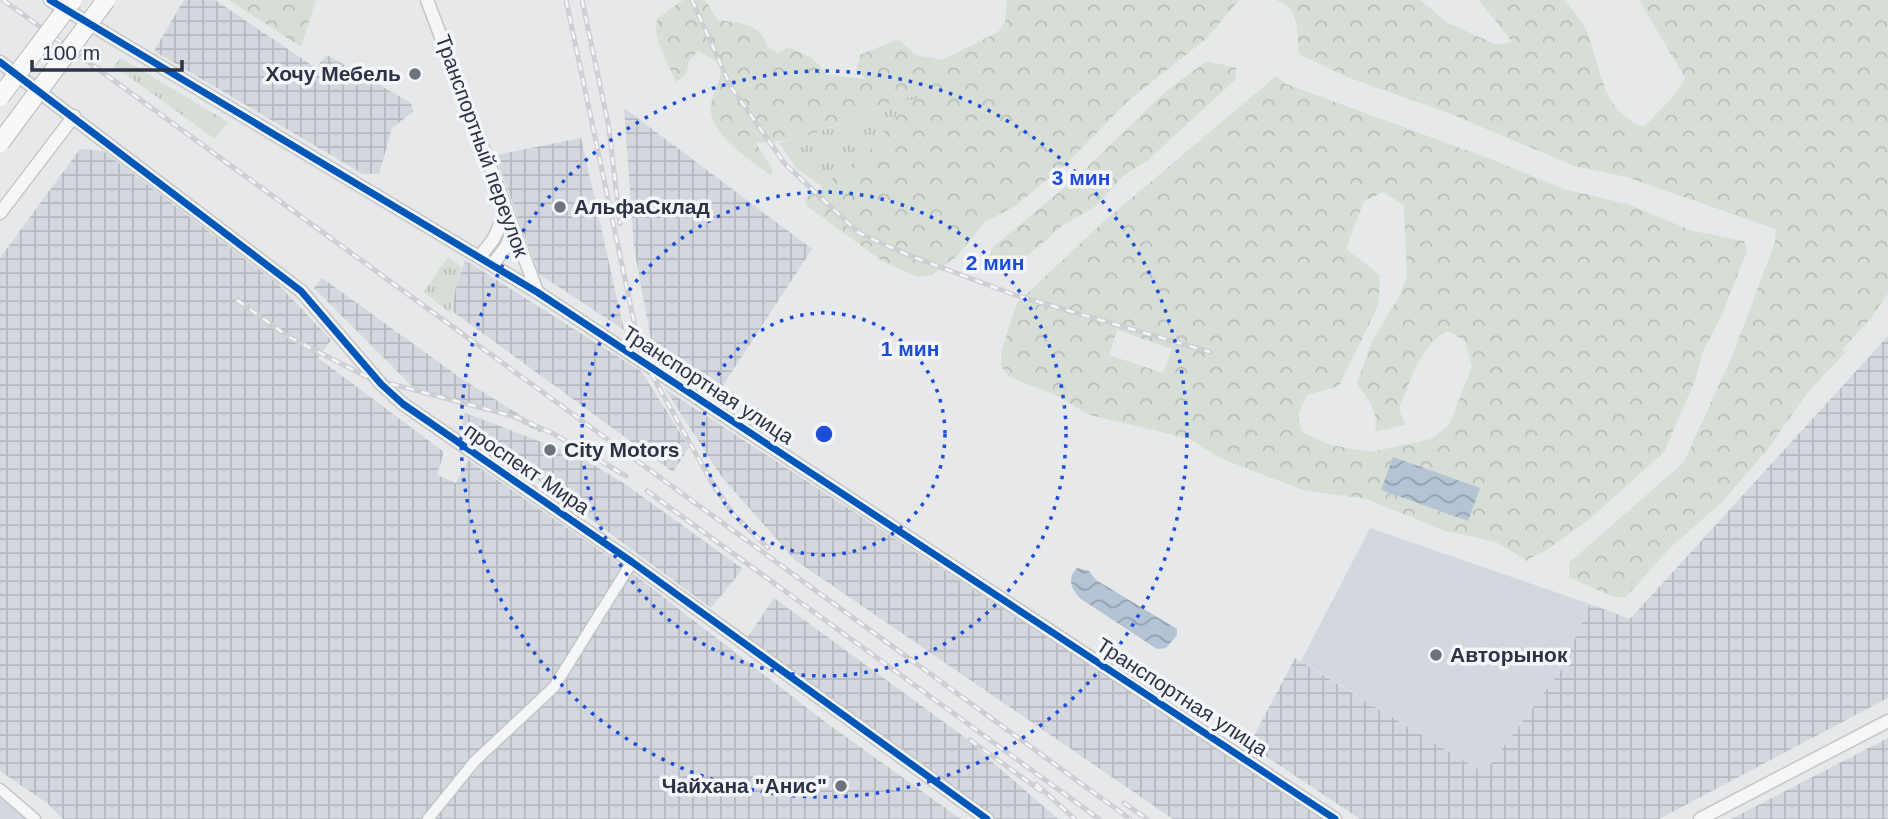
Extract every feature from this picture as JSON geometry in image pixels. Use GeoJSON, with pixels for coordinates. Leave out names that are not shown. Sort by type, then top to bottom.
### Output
{"type":"FeatureCollection","features":[{"type":"Feature","properties":{"kind":"highway"},"geometry":{"type":"LineString","coordinates":[[0,97],[73,0]]}},
{"type":"Feature","properties":{"kind":"highway"},"geometry":{"type":"LineString","coordinates":[[0,143],[106,0]]}},
{"type":"Feature","properties":{"kind":"street","name":"Транспортная улица"},"geometry":{"type":"LineString","coordinates":[[50,0],[537,292],[1335,819]]}},
{"type":"Feature","properties":{"kind":"street","name":"Транспортный переулок"},"geometry":{"type":"LineString","coordinates":[[427,0],[537,292]]}},
{"type":"Feature","properties":{"kind":"street","name":"проспект Мира"},"geometry":{"type":"LineString","coordinates":[[0,62],[301,291],[381,384],[403,404],[632,562],[987,819]]}},
{"type":"Feature","properties":{"kind":"street"},"geometry":{"type":"LineString","coordinates":[[0,213],[74,116]]}},
{"type":"Feature","properties":{"kind":"street"},"geometry":{"type":"LineString","coordinates":[[480,256],[493,240],[506,211]]}},
{"type":"Feature","properties":{"kind":"street"},"geometry":{"type":"LineString","coordinates":[[493,264],[506,247],[513,231]]}},
{"type":"Feature","properties":{"kind":"street"},"geometry":{"type":"LineString","coordinates":[[428,819],[474,762],[554,687],[632,562]]}},
{"type":"Feature","properties":{"kind":"street"},"geometry":{"type":"LineString","coordinates":[[1700,819],[1888,720]]}},
{"type":"Feature","properties":{"kind":"street"},"geometry":{"type":"LineString","coordinates":[[0,789],[34,819]]}},
{"type":"Feature","properties":{"kind":"shaded area"},"geometry":{"type":"Polygon","coordinates":[[[184,0],[215,0],[316,68],[327,55],[411,103],[413,112],[392,128],[379,174],[363,174],[154,51],[184,0]]]}},
{"type":"Feature","properties":{"kind":"shaded area"},"geometry":{"type":"Polygon","coordinates":[[[624,108],[812,249],[718,393],[653,350],[634,248],[624,108]]]}},
{"type":"Feature","properties":{"kind":"shaded area"},"geometry":{"type":"Polygon","coordinates":[[[581,138],[624,330],[539,274],[495,155],[581,138]]]}},
{"type":"Feature","properties":{"kind":"shaded area"},"geometry":{"type":"Polygon","coordinates":[[[80,149],[103,151],[278,284],[331,340],[318,358],[444,452],[437,475],[456,483],[468,460],[627,569],[828,724],[961,819],[63,819],[47,803],[0,771],[0,258],[80,149]]]}},
{"type":"Feature","properties":{"kind":"shaded area"},"geometry":{"type":"Polygon","coordinates":[[[465,260],[642,372],[689,447],[673,472],[452,311],[455,289],[465,260]]]}},
{"type":"Feature","properties":{"kind":"shaded area"},"geometry":{"type":"Polygon","coordinates":[[[322,278],[462,379],[544,430],[542,433],[503,414],[417,391],[314,288],[322,278]]]}},
{"type":"Feature","properties":{"kind":"shaded area"},"geometry":{"type":"Polygon","coordinates":[[[1888,336],[1888,698],[1659,819],[1360,819],[1249,745],[1295,658],[1484,773],[1562,669],[1590,604],[1630,619],[1888,336]]]}},
{"type":"Feature","properties":{"kind":"shaded area"},"geometry":{"type":"Polygon","coordinates":[[[665,389],[1326,819],[1173,819],[795,560],[721,476],[665,389]]]}},
{"type":"Feature","properties":{"kind":"shaded area"},"geometry":{"type":"Polygon","coordinates":[[[465,413],[578,456],[622,482],[743,569],[711,608],[462,424],[465,413]]]}},
{"type":"Feature","properties":{"kind":"shaded area","name":"Авторынок"},"geometry":{"type":"Polygon","coordinates":[[[1370,528],[1590,604],[1562,669],[1484,773],[1301,661],[1370,528]]]}},
{"type":"Feature","properties":{"kind":"shaded area"},"geometry":{"type":"Polygon","coordinates":[[[774,598],[959,733],[1058,819],[992,819],[747,638],[774,598]]]}},
{"type":"Feature","properties":{"kind":"shaded area"},"geometry":{"type":"Polygon","coordinates":[[[1888,738],[1888,819],[1731,819],[1888,738]]]}},
{"type":"Feature","properties":{"kind":"shaded area"},"geometry":{"type":"Polygon","coordinates":[[[0,798],[14,807],[26,819],[0,819],[0,798]]]}},
{"type":"Feature","properties":{"kind":"green space"},"geometry":{"type":"Polygon","coordinates":[[[229,0],[316,0],[301,47],[229,0]]]}},
{"type":"Feature","properties":{"kind":"green space"},"geometry":{"type":"Polygon","coordinates":[[[683,0],[705,0],[718,20],[755,29],[767,47],[778,53],[789,47],[812,58],[828,75],[865,79],[857,67],[860,55],[898,39],[916,55],[942,60],[998,32],[1005,22],[1007,0],[1239,0],[1206,39],[1129,100],[1069,161],[1015,206],[985,222],[956,257],[931,275],[918,277],[882,261],[807,206],[805,199],[867,153],[900,112],[920,95],[886,104],[813,134],[756,143],[772,168],[772,176],[732,146],[711,115],[720,63],[698,51],[689,61],[686,74],[676,82],[659,45],[657,19],[683,0]]]}},
{"type":"Feature","properties":{"kind":"green space"},"geometry":{"type":"Polygon","coordinates":[[[1276,0],[1420,0],[1448,23],[1497,45],[1512,42],[1479,0],[1564,0],[1586,30],[1604,86],[1611,99],[1630,120],[1644,127],[1671,99],[1685,78],[1639,0],[1888,0],[1888,293],[1870,319],[1842,350],[1846,352],[1808,392],[1767,450],[1723,501],[1670,548],[1626,597],[1613,597],[1569,577],[1569,563],[1684,462],[1733,354],[1775,242],[1776,229],[1626,177],[1574,166],[1451,114],[1347,77],[1299,54],[1296,21],[1289,9],[1276,0]]]}},
{"type":"Feature","properties":{"kind":"green space"},"geometry":{"type":"Polygon","coordinates":[[[121,58],[228,122],[215,139],[114,66],[121,58]]]}},
{"type":"Feature","properties":{"kind":"green space"},"geometry":{"type":"Polygon","coordinates":[[[1207,61],[1236,68],[1235,80],[1148,160],[1123,176],[1096,206],[1062,226],[1020,262],[997,270],[989,260],[992,248],[1077,177],[1166,91],[1207,61]]]}},
{"type":"Feature","properties":{"kind":"green space"},"geometry":{"type":"Polygon","coordinates":[[[1276,76],[1286,84],[1564,189],[1627,204],[1693,231],[1744,241],[1747,251],[1721,317],[1702,353],[1696,378],[1664,452],[1586,522],[1542,553],[1528,559],[1529,562],[1496,542],[1445,531],[1367,499],[1303,490],[1220,458],[1190,439],[1090,415],[1055,395],[1008,376],[1001,365],[1001,352],[1017,303],[1102,223],[1276,76]],[[1383,192],[1364,201],[1346,249],[1380,275],[1378,306],[1339,386],[1307,395],[1298,415],[1302,432],[1330,445],[1371,452],[1431,439],[1449,425],[1472,367],[1465,341],[1448,331],[1438,337],[1417,365],[1399,409],[1405,425],[1375,432],[1374,412],[1357,383],[1372,341],[1400,295],[1407,276],[1404,205],[1383,192]],[[1117,330],[1109,355],[1163,373],[1172,349],[1117,330]]]}},
{"type":"Feature","properties":{"kind":"green space"},"geometry":{"type":"Polygon","coordinates":[[[921,95],[900,112],[867,153],[823,187],[797,169],[779,143],[831,128],[895,100],[921,95]]]}},
{"type":"Feature","properties":{"kind":"green space"},"geometry":{"type":"Polygon","coordinates":[[[448,257],[461,267],[450,313],[424,292],[448,257]]]}},
{"type":"Feature","properties":{"kind":"water"},"geometry":{"type":"Polygon","coordinates":[[[1393,457],[1480,488],[1468,521],[1381,490],[1393,457]]]}},
{"type":"Feature","properties":{"kind":"water"},"geometry":{"type":"Polygon","coordinates":[[[1077,568],[1089,571],[1096,580],[1177,629],[1177,635],[1166,648],[1157,649],[1081,599],[1071,580],[1077,568]]]}},
{"type":"Feature","properties":{"kind":"railway"},"geometry":{"type":"LineString","coordinates":[[3,0],[1130,819]]}},
{"type":"Feature","properties":{"kind":"railway"},"geometry":{"type":"LineString","coordinates":[[566,0],[641,355],[711,481],[733,514],[768,548]]}},
{"type":"Feature","properties":{"kind":"railway"},"geometry":{"type":"LineString","coordinates":[[582,0],[609,128],[620,224]]}},
{"type":"Feature","properties":{"kind":"railway"},"geometry":{"type":"LineString","coordinates":[[692,0],[731,87],[785,164],[859,233],[908,255],[1015,295],[1210,352]]}},
{"type":"Feature","properties":{"kind":"railway"},"geometry":{"type":"LineString","coordinates":[[237,300],[289,337],[369,378],[516,417],[552,433],[626,476]]}},
{"type":"Feature","properties":{"kind":"railway"},"geometry":{"type":"LineString","coordinates":[[647,491],[1099,819]]}},
{"type":"Feature","properties":{"kind":"railway"},"geometry":{"type":"LineString","coordinates":[[970,740],[1041,791]]}},
{"type":"Feature","properties":{"kind":"railway"},"geometry":{"type":"LineString","coordinates":[[1036,784],[1075,819]]}},
{"type":"Feature","properties":{"kind":"railway"},"geometry":{"type":"LineString","coordinates":[[1124,803],[1147,819]]}},
{"type":"Feature","properties":{"kind":"cycle path"},"geometry":{"type":"LineString","coordinates":[[50,0],[537,292],[1335,819]]}},
{"type":"Feature","properties":{"kind":"cycle path"},"geometry":{"type":"LineString","coordinates":[[0,62],[301,291],[381,384],[403,404],[632,562],[987,819]]}},
{"type":"Feature","properties":{"kind":"place","name":"Хочу Мебель"},"geometry":{"type":"Point","coordinates":[415,74]}},
{"type":"Feature","properties":{"kind":"place","name":"АльфаСклад"},"geometry":{"type":"Point","coordinates":[560,207]}},
{"type":"Feature","properties":{"kind":"place","name":"City Motors"},"geometry":{"type":"Point","coordinates":[550,450]}},
{"type":"Feature","properties":{"kind":"place","name":"Авторынок"},"geometry":{"type":"Point","coordinates":[1436,655]}},
{"type":"Feature","properties":{"kind":"place","name":"Чайхана \"Анис\""},"geometry":{"type":"Point","coordinates":[841,786]}}]}
